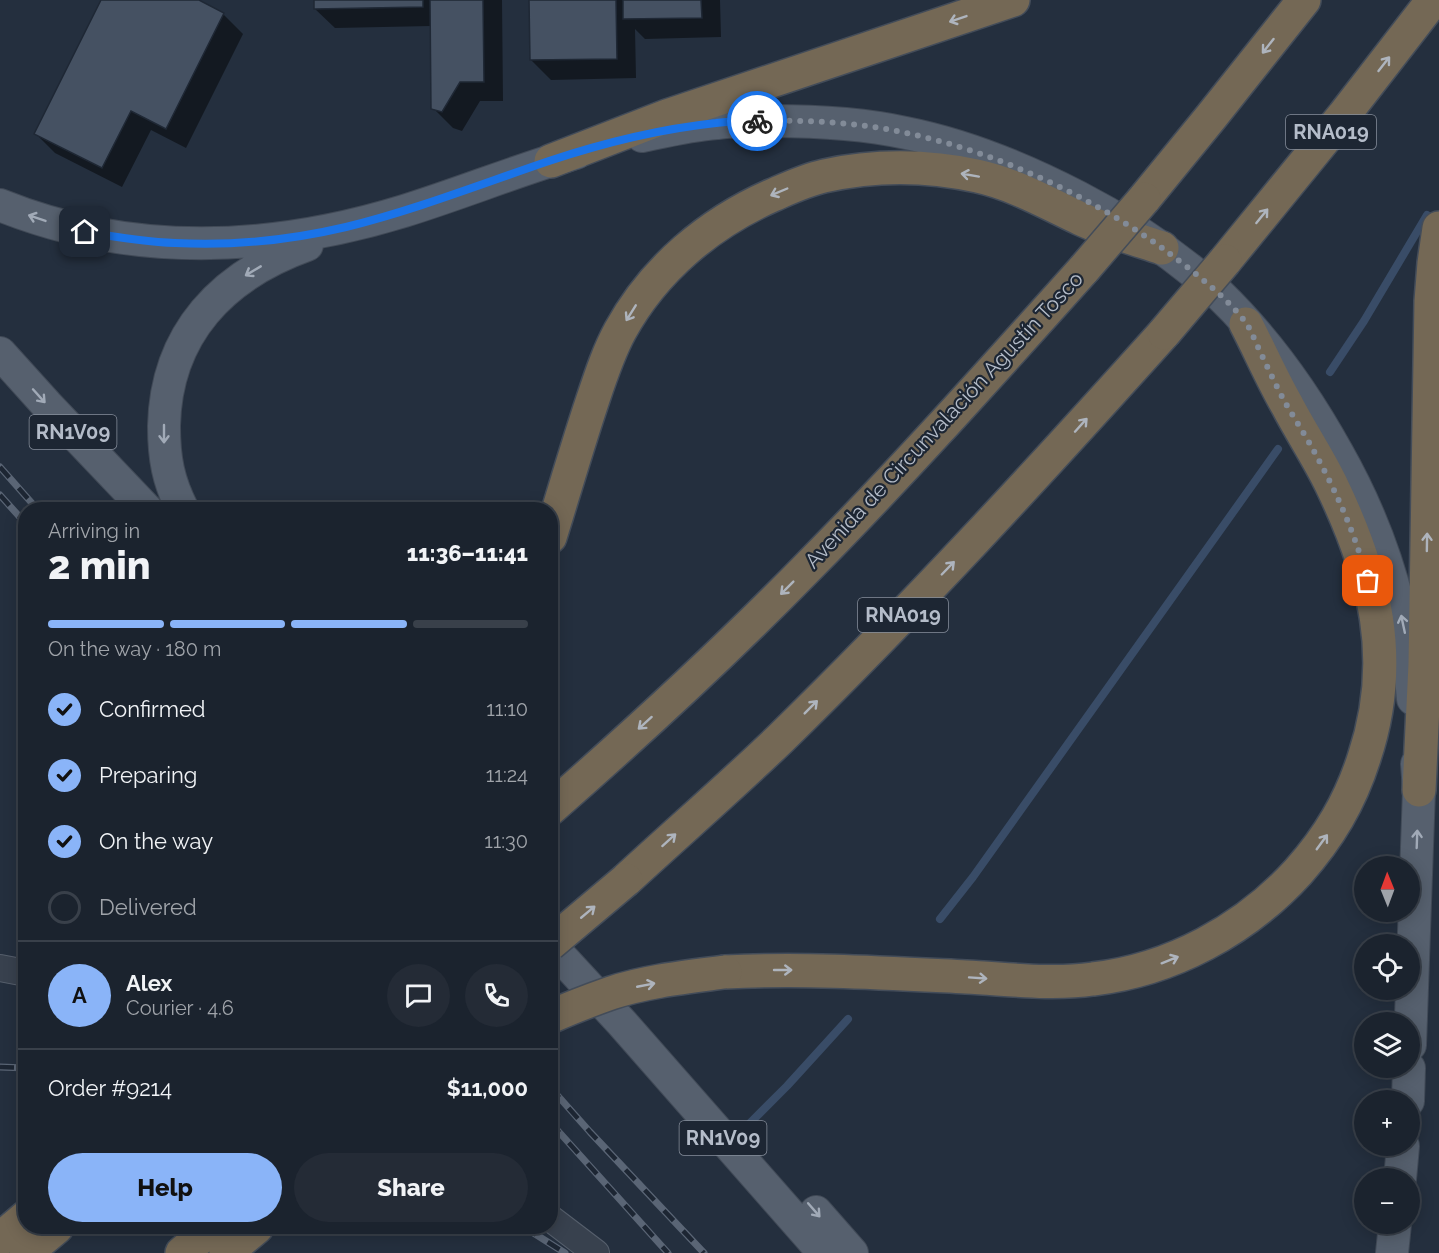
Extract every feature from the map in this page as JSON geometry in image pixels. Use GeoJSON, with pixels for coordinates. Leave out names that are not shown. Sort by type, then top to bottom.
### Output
{"type":"FeatureCollection","features":[{"type":"Feature","properties":{"kind":"highway"},"geometry":{"type":"LineString","coordinates":[[551,160],[667,116],[1013,0]]}},
{"type":"Feature","properties":{"kind":"highway","name":"Avenida de Circunvalación Agustín Tosco"},"geometry":{"type":"LineString","coordinates":[[558,801],[708,666],[912,459],[1084,269],[1144,199],[1304,0]]}},
{"type":"Feature","properties":{"kind":"highway","name":"RNA019"},"geometry":{"type":"LineString","coordinates":[[558,936],[626,880],[778,740],[877,642],[1044,465],[1164,333],[1225,261],[1337,124],[1433,0]]}},
{"type":"Feature","properties":{"kind":"highway"},"geometry":{"type":"LineString","coordinates":[[558,511],[603,369],[620,332],[639,301],[660,274],[687,248],[717,225],[750,205],[786,189],[823,177],[861,170],[939,169],[978,176],[1014,187],[1082,219],[1162,248]]}},
{"type":"Feature","properties":{"kind":"highway"},"geometry":{"type":"LineString","coordinates":[[1419,790],[1425,664],[1431,301],[1439,228]]}},
{"type":"Feature","properties":{"kind":"highway"},"geometry":{"type":"LineString","coordinates":[[558,1014],[630,988],[725,972],[805,970],[1040,981],[1091,980],[1126,974],[1187,954],[1235,926],[1288,883],[1333,828],[1360,771],[1371,739],[1379,701],[1381,648],[1378,623],[1355,540],[1317,456],[1287,405],[1246,324]]}},
{"type":"Feature","properties":{"kind":"highway"},"geometry":{"type":"LineString","coordinates":[[0,1239],[18,1224]]}},
{"type":"Feature","properties":{"kind":"highway"},"geometry":{"type":"LineString","coordinates":[[26,1253],[49,1234]]}},
{"type":"Feature","properties":{"kind":"highway"},"geometry":{"type":"LineString","coordinates":[[182,1253],[205,1234]]}},
{"type":"Feature","properties":{"kind":"highway"},"geometry":{"type":"LineString","coordinates":[[225,1253],[248,1234]]}},
{"type":"Feature","properties":{"kind":"main road"},"geometry":{"type":"LineString","coordinates":[[179,502],[167,472],[164,443],[164,410],[168,384],[177,357],[202,314],[230,288],[244,276],[298,249],[551,160],[668,130],[717,123],[810,121],[860,125],[907,133],[1006,163],[1049,182],[1132,227],[1216,291],[1289,374],[1313,409],[1351,477],[1382,550],[1393,584],[1411,670],[1419,790],[1411,1012]]}},
{"type":"Feature","properties":{"kind":"main road"},"geometry":{"type":"LineString","coordinates":[[0,205],[44,221],[85,232],[184,244],[292,238],[404,211]]}},
{"type":"Feature","properties":{"kind":"main road","name":"RN1V09"},"geometry":{"type":"LineString","coordinates":[[0,353],[139,502]]}},
{"type":"Feature","properties":{"kind":"main road","name":"RN1V09"},"geometry":{"type":"LineString","coordinates":[[558,952],[824,1253]]}},
{"type":"Feature","properties":{"kind":"main road"},"geometry":{"type":"LineString","coordinates":[[622,1023],[770,1160],[852,1253]]}},
{"type":"Feature","properties":{"kind":"main road"},"geometry":{"type":"LineString","coordinates":[[1392,1253],[1394,1234]]}},
{"type":"Feature","properties":{"kind":"main road"},"geometry":{"type":"LineString","coordinates":[[1404,1253],[1405,1234]]}},
{"type":"Feature","properties":{"kind":"street"},"geometry":{"type":"LineString","coordinates":[[0,968],[18,971]]}},
{"type":"Feature","properties":{"kind":"street"},"geometry":{"type":"LineString","coordinates":[[558,1224],[597,1253]]}},
{"type":"Feature","properties":{"kind":"building"},"geometry":{"type":"Polygon","coordinates":[[[101,0],[199,0],[224,13],[166,129],[131,111],[102,168],[34,134],[101,0]]]}},
{"type":"Feature","properties":{"kind":"building"},"geometry":{"type":"Polygon","coordinates":[[[314,0],[423,0],[423,7],[314,9],[314,0]]]}},
{"type":"Feature","properties":{"kind":"building"},"geometry":{"type":"Polygon","coordinates":[[[430,0],[483,0],[484,82],[460,82],[442,112],[431,109],[430,0]]]}},
{"type":"Feature","properties":{"kind":"building"},"geometry":{"type":"Polygon","coordinates":[[[529,0],[616,0],[617,59],[530,60],[529,0]]]}},
{"type":"Feature","properties":{"kind":"building"},"geometry":{"type":"Polygon","coordinates":[[[623,0],[701,0],[702,18],[623,19],[623,0]]]}},
{"type":"Feature","properties":{"kind":"waterway"},"geometry":{"type":"LineString","coordinates":[[1330,372],[1364,321],[1427,215]]}},
{"type":"Feature","properties":{"kind":"waterway"},"geometry":{"type":"LineString","coordinates":[[940,919],[973,877],[1278,449]]}},
{"type":"Feature","properties":{"kind":"waterway"},"geometry":{"type":"LineString","coordinates":[[745,1128],[848,1019]]}},
{"type":"Feature","properties":{"kind":"railway"},"geometry":{"type":"LineString","coordinates":[[0,467],[31,502]]}},
{"type":"Feature","properties":{"kind":"railway"},"geometry":{"type":"LineString","coordinates":[[0,495],[18,515]]}},
{"type":"Feature","properties":{"kind":"railway"},"geometry":{"type":"LineString","coordinates":[[0,1067],[18,1068]]}},
{"type":"Feature","properties":{"kind":"railway"},"geometry":{"type":"LineString","coordinates":[[558,1096],[704,1253]]}},
{"type":"Feature","properties":{"kind":"railway"},"geometry":{"type":"LineString","coordinates":[[558,1131],[668,1253]]}},
{"type":"Feature","properties":{"kind":"railway"},"geometry":{"type":"LineString","coordinates":[[535,1234],[565,1253]]}},
{"type":"Feature","properties":{"kind":"way so far"},"geometry":{"type":"LineString","coordinates":[[757,121],[810,121],[860,125],[907,133],[958,147],[1006,163],[1049,182],[1132,227],[1181,262],[1216,291],[1246,324],[1331,485],[1355,540],[1368,581]]}},
{"type":"Feature","properties":{"kind":"route"},"geometry":{"type":"LineString","coordinates":[[85,232],[175,243],[212,244],[292,238],[404,211],[551,160],[619,141],[668,130],[717,123],[757,121]]}}]}
